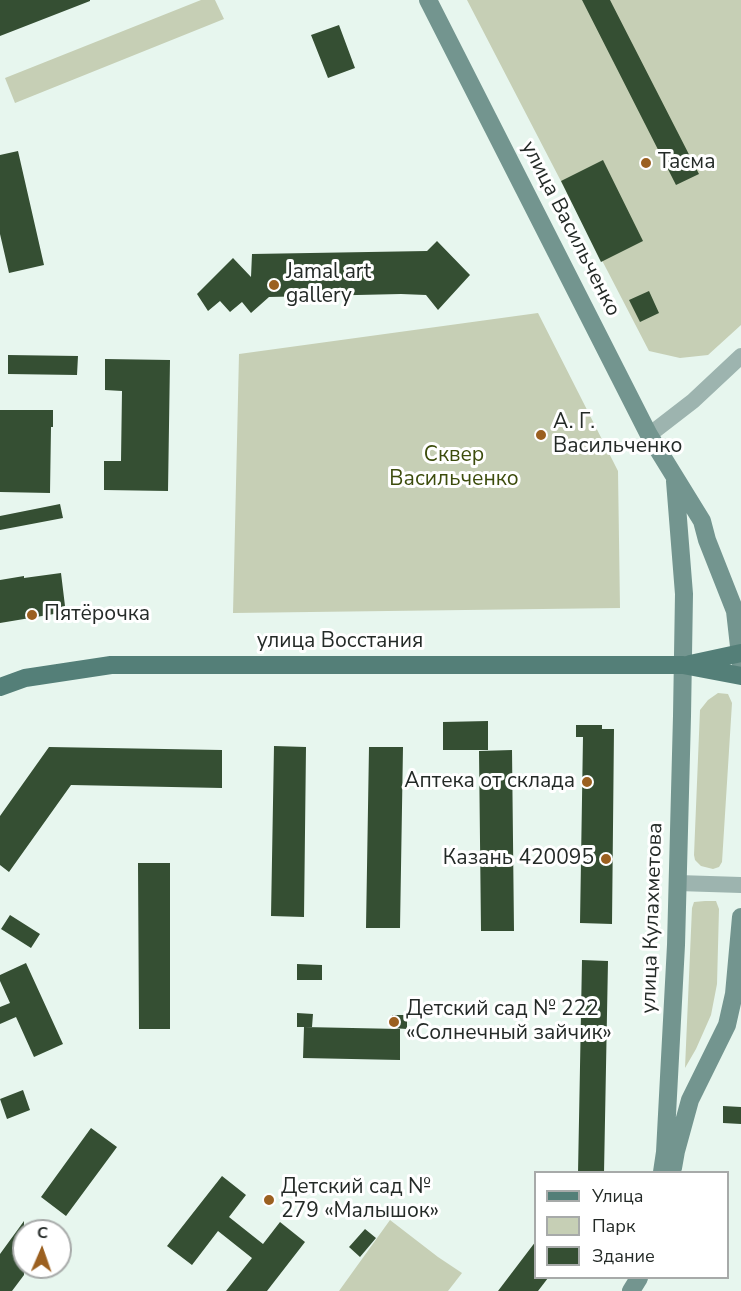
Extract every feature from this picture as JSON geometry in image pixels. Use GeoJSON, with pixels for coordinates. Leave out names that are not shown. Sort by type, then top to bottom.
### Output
{"type":"FeatureCollection","features":[{"type":"Feature","properties":{"kind":"main road","name":"улица Васильченко"},"geometry":{"type":"LineString","coordinates":[[428,0],[649,435],[702,521],[707,540],[735,611],[740,657]]}},
{"type":"Feature","properties":{"kind":"main road","name":"улица Васильченко"},"geometry":{"type":"LineString","coordinates":[[675,476],[684,594],[683,665]]}},
{"type":"Feature","properties":{"kind":"main road","name":"улица Восстания"},"geometry":{"type":"LineString","coordinates":[[0,687],[26,678],[111,665],[683,665],[740,657]]}},
{"type":"Feature","properties":{"kind":"main road","name":"улица Восстания"},"geometry":{"type":"LineString","coordinates":[[683,665],[741,676]]}},
{"type":"Feature","properties":{"kind":"main road","name":"улица Кулахметова"},"geometry":{"type":"LineString","coordinates":[[662,1171],[676,945],[683,665]]}},
{"type":"Feature","properties":{"kind":"main road"},"geometry":{"type":"LineString","coordinates":[[672,1171],[690,1100],[727,1025],[734,994],[741,917]]}},
{"type":"Feature","properties":{"kind":"street"},"geometry":{"type":"LineString","coordinates":[[649,435],[693,401],[741,357]]}},
{"type":"Feature","properties":{"kind":"street"},"geometry":{"type":"LineString","coordinates":[[678,883],[741,885]]}},
{"type":"Feature","properties":{"kind":"green space"},"geometry":{"type":"Polygon","coordinates":[[[201,0],[215,0],[224,19],[15,103],[5,78],[201,0]]]}},
{"type":"Feature","properties":{"kind":"green space","name":"Тасма"},"geometry":{"type":"Polygon","coordinates":[[[467,0],[741,0],[741,325],[708,355],[680,358],[649,351],[467,0]]]}},
{"type":"Feature","properties":{"kind":"green space","name":"Сквер Васильченко"},"geometry":{"type":"Polygon","coordinates":[[[538,313],[618,471],[620,608],[233,613],[239,354],[538,313]]]}},
{"type":"Feature","properties":{"kind":"green space"},"geometry":{"type":"Polygon","coordinates":[[[718,693],[728,694],[732,703],[722,862],[719,867],[713,869],[701,866],[695,860],[694,855],[700,710],[718,693]]]}},
{"type":"Feature","properties":{"kind":"green space"},"geometry":{"type":"Polygon","coordinates":[[[716,901],[719,909],[717,984],[711,1015],[685,1068],[692,908],[694,902],[716,901]]]}},
{"type":"Feature","properties":{"kind":"green space"},"geometry":{"type":"Polygon","coordinates":[[[390,1220],[462,1273],[448,1291],[339,1291],[390,1220]]]}},
{"type":"Feature","properties":{"kind":"building"},"geometry":{"type":"Polygon","coordinates":[[[0,0],[90,0],[90,1],[0,36],[0,0]]]}},
{"type":"Feature","properties":{"kind":"building"},"geometry":{"type":"Polygon","coordinates":[[[582,0],[610,0],[699,174],[676,185],[582,0]]]}},
{"type":"Feature","properties":{"kind":"building"},"geometry":{"type":"Polygon","coordinates":[[[339,25],[355,68],[328,78],[311,35],[339,25]]]}},
{"type":"Feature","properties":{"kind":"building"},"geometry":{"type":"Polygon","coordinates":[[[18,151],[44,265],[9,273],[0,234],[0,155],[18,151]]]}},
{"type":"Feature","properties":{"kind":"building"},"geometry":{"type":"Polygon","coordinates":[[[603,160],[643,241],[601,262],[561,181],[603,160]]]}},
{"type":"Feature","properties":{"kind":"building"},"geometry":{"type":"Polygon","coordinates":[[[437,241],[470,275],[438,310],[426,295],[401,294],[269,297],[251,313],[242,302],[230,312],[220,301],[208,311],[197,294],[233,258],[251,277],[252,254],[427,251],[437,241]]]}},
{"type":"Feature","properties":{"kind":"building"},"geometry":{"type":"Polygon","coordinates":[[[649,291],[659,313],[640,322],[629,300],[649,291]]]}},
{"type":"Feature","properties":{"kind":"building"},"geometry":{"type":"Polygon","coordinates":[[[8,355],[78,356],[77,375],[8,374],[8,355]]]}},
{"type":"Feature","properties":{"kind":"building"},"geometry":{"type":"Polygon","coordinates":[[[105,359],[170,360],[168,491],[104,490],[104,461],[121,461],[122,391],[105,390],[105,359]]]}},
{"type":"Feature","properties":{"kind":"building"},"geometry":{"type":"Polygon","coordinates":[[[0,410],[53,410],[50,493],[0,492],[0,410]]]}},
{"type":"Feature","properties":{"kind":"building"},"geometry":{"type":"Polygon","coordinates":[[[60,504],[63,518],[0,530],[0,516],[60,504]]]}},
{"type":"Feature","properties":{"kind":"building"},"geometry":{"type":"Polygon","coordinates":[[[61,573],[65,606],[60,613],[0,623],[0,580],[61,573]]]}},
{"type":"Feature","properties":{"kind":"building"},"geometry":{"type":"Polygon","coordinates":[[[488,721],[488,750],[443,750],[443,722],[488,721]]]}},
{"type":"Feature","properties":{"kind":"building"},"geometry":{"type":"Polygon","coordinates":[[[576,725],[602,725],[602,729],[614,729],[612,924],[580,923],[583,737],[576,737],[576,725]]]}},
{"type":"Feature","properties":{"kind":"building"},"geometry":{"type":"Polygon","coordinates":[[[274,746],[306,747],[304,917],[271,916],[274,746]]]}},
{"type":"Feature","properties":{"kind":"building"},"geometry":{"type":"Polygon","coordinates":[[[49,747],[222,750],[222,788],[71,785],[9,872],[0,865],[0,816],[49,747]]]}},
{"type":"Feature","properties":{"kind":"building"},"geometry":{"type":"Polygon","coordinates":[[[369,747],[403,747],[400,928],[366,928],[369,747]]]}},
{"type":"Feature","properties":{"kind":"building"},"geometry":{"type":"Polygon","coordinates":[[[512,750],[514,931],[481,931],[479,751],[512,750]]]}},
{"type":"Feature","properties":{"kind":"building"},"geometry":{"type":"Polygon","coordinates":[[[138,863],[170,863],[170,1029],[139,1029],[138,863]]]}},
{"type":"Feature","properties":{"kind":"building"},"geometry":{"type":"Polygon","coordinates":[[[10,915],[40,934],[31,948],[1,929],[10,915]]]}},
{"type":"Feature","properties":{"kind":"building"},"geometry":{"type":"Polygon","coordinates":[[[582,960],[608,961],[604,1171],[578,1171],[582,960]]]}},
{"type":"Feature","properties":{"kind":"building"},"geometry":{"type":"Polygon","coordinates":[[[26,963],[63,1044],[34,1057],[16,1017],[0,1024],[0,1007],[10,1003],[0,981],[0,975],[26,963]]]}},
{"type":"Feature","properties":{"kind":"building"},"geometry":{"type":"Polygon","coordinates":[[[297,964],[322,965],[322,980],[297,980],[297,964]]]}},
{"type":"Feature","properties":{"kind":"building"},"geometry":{"type":"Polygon","coordinates":[[[297,1013],[313,1014],[312,1027],[297,1027],[297,1013]]]}},
{"type":"Feature","properties":{"kind":"building"},"geometry":{"type":"Polygon","coordinates":[[[392,1015],[407,1015],[407,1029],[391,1028],[392,1015]]]}},
{"type":"Feature","properties":{"kind":"building"},"geometry":{"type":"Polygon","coordinates":[[[304,1027],[400,1029],[400,1060],[303,1058],[304,1027]]]}},
{"type":"Feature","properties":{"kind":"building"},"geometry":{"type":"Polygon","coordinates":[[[23,1090],[30,1110],[7,1119],[0,1099],[23,1090]]]}},
{"type":"Feature","properties":{"kind":"building"},"geometry":{"type":"Polygon","coordinates":[[[723,1106],[741,1107],[741,1124],[723,1123],[723,1106]]]}},
{"type":"Feature","properties":{"kind":"building"},"geometry":{"type":"Polygon","coordinates":[[[91,1128],[117,1147],[66,1216],[41,1197],[91,1128]]]}},
{"type":"Feature","properties":{"kind":"building"},"geometry":{"type":"Polygon","coordinates":[[[222,1176],[246,1195],[229,1217],[263,1244],[280,1222],[305,1242],[267,1291],[226,1291],[252,1258],[218,1231],[192,1265],[167,1246],[222,1176]]]}},
{"type":"Feature","properties":{"kind":"building"},"geometry":{"type":"Polygon","coordinates":[[[365,1229],[376,1238],[360,1257],[349,1247],[365,1229]]]}},
{"type":"Feature","properties":{"kind":"building"},"geometry":{"type":"Polygon","coordinates":[[[12,1238],[12,1279],[21,1279],[12,1291],[0,1291],[0,1254],[12,1238]]]}},
{"type":"Feature","properties":{"kind":"building"},"geometry":{"type":"Polygon","coordinates":[[[534,1244],[534,1279],[547,1279],[538,1291],[498,1291],[534,1244]]]}},
{"type":"Feature","properties":{"kind":"place","name":"Тасма"},"geometry":{"type":"Point","coordinates":[646,163]}},
{"type":"Feature","properties":{"kind":"place","name":"Jamal art gallery"},"geometry":{"type":"Point","coordinates":[274,285]}},
{"type":"Feature","properties":{"kind":"place","name":"А. Г. Васильченко"},"geometry":{"type":"Point","coordinates":[541,435]}},
{"type":"Feature","properties":{"kind":"place","name":"Пятёрочка"},"geometry":{"type":"Point","coordinates":[32,615]}},
{"type":"Feature","properties":{"kind":"place","name":"Аптека от склада"},"geometry":{"type":"Point","coordinates":[587,782]}},
{"type":"Feature","properties":{"kind":"place","name":"Казань 420095"},"geometry":{"type":"Point","coordinates":[606,859]}},
{"type":"Feature","properties":{"kind":"place","name":"Детский сад № 222 «Солнечный зайчик»"},"geometry":{"type":"Point","coordinates":[394,1022]}},
{"type":"Feature","properties":{"kind":"place","name":"Детский сад № 279 «Малышок»"},"geometry":{"type":"Point","coordinates":[269,1200]}}]}
